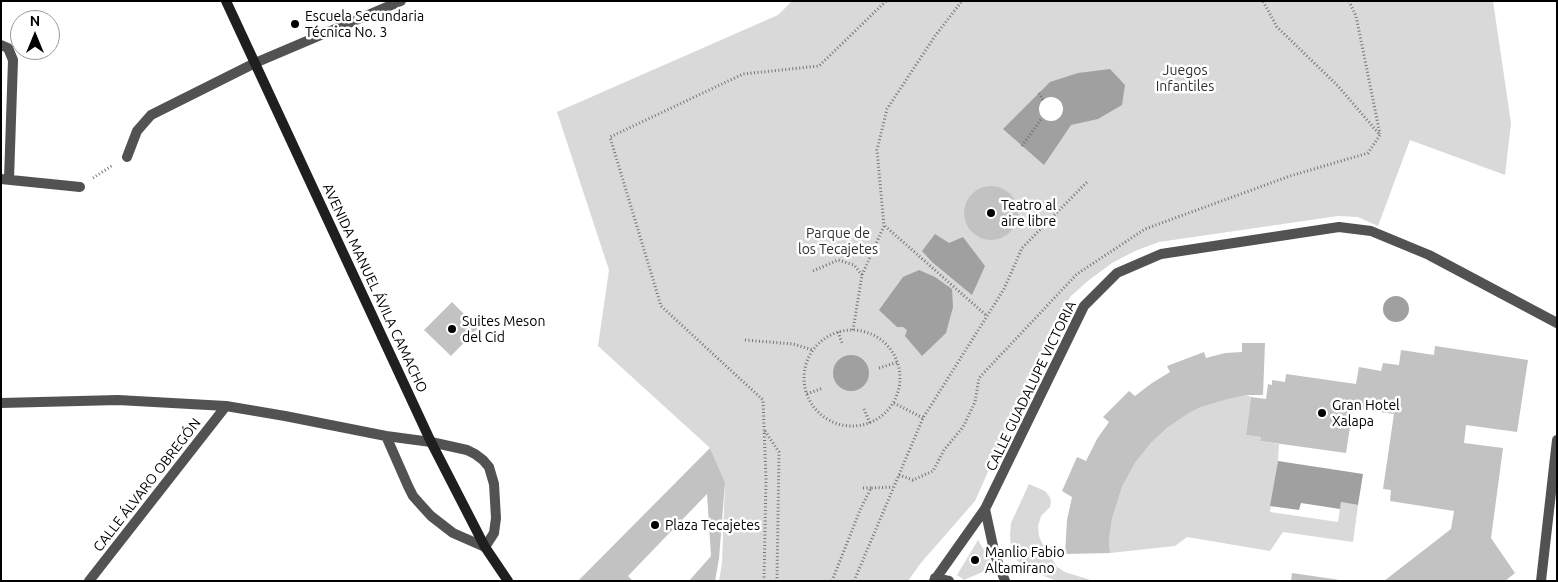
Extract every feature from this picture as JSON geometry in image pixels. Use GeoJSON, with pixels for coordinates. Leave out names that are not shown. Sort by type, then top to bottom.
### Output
{"type":"FeatureCollection","features":[{"type":"Feature","properties":{"kind":"main road","name":"AVENIDA MANUEL ÁVILA CAMACHO"},"geometry":{"type":"LineString","coordinates":[[226,1],[431,442],[485,548],[508,581]]}},
{"type":"Feature","properties":{"kind":"street"},"geometry":{"type":"LineString","coordinates":[[126,157],[137,131],[151,115],[255,63],[401,1]]}},
{"type":"Feature","properties":{"kind":"street"},"geometry":{"type":"LineString","coordinates":[[1,45],[8,48],[13,60],[5,179],[80,187]]}},
{"type":"Feature","properties":{"kind":"street","name":"CALLE GUADALUPE VICTORIA"},"geometry":{"type":"LineString","coordinates":[[935,579],[985,509],[1084,306],[1117,273],[1161,254],[1339,227],[1371,231],[1429,256],[1557,323]]}},
{"type":"Feature","properties":{"kind":"street"},"geometry":{"type":"LineString","coordinates":[[1,403],[118,400],[226,406],[467,450],[483,460],[489,467],[494,484],[496,518],[494,533],[485,548],[453,533],[430,516],[420,505],[408,486],[386,436]]}},
{"type":"Feature","properties":{"kind":"street","name":"CALLE ÁLVARO OBREGÓN"},"geometry":{"type":"LineString","coordinates":[[89,581],[226,406]]}},
{"type":"Feature","properties":{"kind":"street"},"geometry":{"type":"LineString","coordinates":[[1541,581],[1557,440]]}},
{"type":"Feature","properties":{"kind":"street"},"geometry":{"type":"LineString","coordinates":[[985,509],[995,555],[1005,581]]}},
{"type":"Feature","properties":{"kind":"street"},"geometry":{"type":"LineString","coordinates":[[935,579],[949,581]]}},
{"type":"Feature","properties":{"kind":"path"},"geometry":{"type":"LineString","coordinates":[[764,581],[766,479],[764,400],[661,306],[610,137],[743,74],[819,66],[886,1]]}},
{"type":"Feature","properties":{"kind":"path"},"geometry":{"type":"LineString","coordinates":[[853,330],[862,275],[884,226],[877,150],[887,109],[935,36],[962,1]]}},
{"type":"Feature","properties":{"kind":"path"},"geometry":{"type":"LineString","coordinates":[[1350,1],[1356,16],[1380,135]]}},
{"type":"Feature","properties":{"kind":"path"},"geometry":{"type":"LineString","coordinates":[[1039,93],[1043,100]]}},
{"type":"Feature","properties":{"kind":"path"},"geometry":{"type":"LineString","coordinates":[[1022,146],[1042,118]]}},
{"type":"Feature","properties":{"kind":"path"},"geometry":{"type":"LineString","coordinates":[[80,187],[126,157]]}},
{"type":"Feature","properties":{"kind":"path"},"geometry":{"type":"LineString","coordinates":[[854,581],[923,418],[1004,289],[1022,248],[1088,180]]}},
{"type":"Feature","properties":{"kind":"path"},"geometry":{"type":"LineString","coordinates":[[884,226],[987,316]]}},
{"type":"Feature","properties":{"kind":"path"},"geometry":{"type":"LineString","coordinates":[[813,271],[838,260],[854,265],[862,275]]}},
{"type":"Feature","properties":{"kind":"path"},"geometry":{"type":"LineString","coordinates":[[853,330],[868,332],[880,339],[891,349],[898,362],[899,390],[894,403],[887,411],[870,422],[851,425],[832,421],[821,415],[812,405],[807,394],[804,378],[806,364],[813,350],[824,339],[838,332],[853,330]]}},
{"type":"Feature","properties":{"kind":"path"},"geometry":{"type":"LineString","coordinates":[[838,332],[842,343]]}},
{"type":"Feature","properties":{"kind":"path"},"geometry":{"type":"LineString","coordinates":[[745,340],[793,344],[813,350]]}},
{"type":"Feature","properties":{"kind":"path"},"geometry":{"type":"LineString","coordinates":[[879,368],[898,362]]}},
{"type":"Feature","properties":{"kind":"path"},"geometry":{"type":"LineString","coordinates":[[807,394],[823,388]]}},
{"type":"Feature","properties":{"kind":"path"},"geometry":{"type":"LineString","coordinates":[[894,403],[923,418]]}},
{"type":"Feature","properties":{"kind":"path"},"geometry":{"type":"LineString","coordinates":[[864,409],[870,422]]}},
{"type":"Feature","properties":{"kind":"path"},"geometry":{"type":"LineString","coordinates":[[764,430],[779,452],[777,581]]}},
{"type":"Feature","properties":{"kind":"path"},"geometry":{"type":"LineString","coordinates":[[863,488],[893,487]]}},
{"type":"Feature","properties":{"kind":"path"},"geometry":{"type":"LineString","coordinates":[[832,581],[860,510],[871,488]]}},
{"type":"Feature","properties":{"kind":"green space","name":"Parque de los Tecajetes"},"geometry":{"type":"Polygon","coordinates":[[[792,1],[1493,1],[1511,123],[1505,175],[1410,140],[1378,226],[1358,217],[1338,216],[1159,242],[1135,251],[1112,263],[1071,296],[1056,319],[975,501],[920,564],[908,581],[719,581],[722,563],[725,482],[710,448],[598,346],[609,270],[557,112],[778,15],[792,1]]]}},
{"type":"Feature","properties":{"kind":"green space"},"geometry":{"type":"Polygon","coordinates":[[[1247,395],[1251,397],[1246,435],[1261,437],[1260,441],[1279,444],[1270,512],[1338,522],[1341,502],[1358,505],[1353,542],[1283,532],[1270,551],[1187,537],[1175,546],[1110,553],[1109,540],[1112,519],[1122,487],[1135,463],[1151,443],[1167,428],[1201,407],[1247,395]]]}},
{"type":"Feature","properties":{"kind":"green space"},"geometry":{"type":"Polygon","coordinates":[[[1029,484],[1045,491],[1051,501],[1050,507],[1041,516],[1038,526],[1042,543],[1057,567],[1065,572],[1094,581],[1057,581],[1024,568],[1015,558],[1011,548],[1011,523],[1029,484]]]}},
{"type":"Feature","properties":{"kind":"green space"},"geometry":{"type":"Polygon","coordinates":[[[978,540],[994,567],[964,580],[957,575],[978,540]]]}},
{"type":"Feature","properties":{"kind":"shaded area"},"geometry":{"type":"Polygon","coordinates":[[[1110,69],[1125,85],[1122,105],[1098,119],[1071,125],[1044,165],[1003,129],[1050,82],[1078,73],[1110,69]]]}},
{"type":"Feature","properties":{"kind":"shaded area"},"geometry":{"type":"Polygon","coordinates":[[[935,234],[949,243],[963,237],[985,266],[972,295],[932,262],[922,251],[935,234]]]}},
{"type":"Feature","properties":{"kind":"shaded area"},"geometry":{"type":"Polygon","coordinates":[[[919,270],[935,277],[952,289],[953,307],[946,333],[922,356],[905,336],[907,330],[903,327],[897,327],[879,310],[903,277],[919,270]]]}},
{"type":"Feature","properties":{"kind":"shaded area"},"geometry":{"type":"Polygon","coordinates":[[[1396,296],[1405,300],[1409,309],[1405,318],[1396,322],[1387,318],[1383,309],[1387,300],[1396,296]]]}},
{"type":"Feature","properties":{"kind":"shaded area"},"geometry":{"type":"Polygon","coordinates":[[[851,355],[858,356],[864,360],[868,366],[868,380],[864,386],[858,390],[851,391],[844,390],[838,386],[834,380],[833,373],[834,366],[838,360],[844,356],[851,355]]]}},
{"type":"Feature","properties":{"kind":"shaded area"},"geometry":{"type":"Polygon","coordinates":[[[1278,461],[1363,474],[1358,505],[1341,502],[1340,509],[1301,503],[1299,510],[1270,506],[1278,461]]]}},
{"type":"Feature","properties":{"kind":"pier"},"geometry":{"type":"Polygon","coordinates":[[[1051,97],[1060,100],[1063,109],[1060,118],[1051,121],[1042,118],[1039,109],[1042,100],[1051,97]]]}},
{"type":"Feature","properties":{"kind":"building","name":"Teatro al aire libre"},"geometry":{"type":"Polygon","coordinates":[[[991,186],[1001,188],[1010,194],[1016,203],[1018,213],[1016,223],[1010,232],[1001,238],[991,240],[981,238],[972,232],[966,223],[964,213],[966,203],[972,194],[981,188],[991,186]]]}},
{"type":"Feature","properties":{"kind":"building"},"geometry":{"type":"Polygon","coordinates":[[[452,302],[478,328],[451,356],[424,330],[452,302]]]}},
{"type":"Feature","properties":{"kind":"building"},"geometry":{"type":"Polygon","coordinates":[[[1242,343],[1265,343],[1263,395],[1247,395],[1201,407],[1167,428],[1151,443],[1135,463],[1122,487],[1112,519],[1109,540],[1110,553],[1065,554],[1067,520],[1072,497],[1062,491],[1077,457],[1086,461],[1097,439],[1109,422],[1103,417],[1129,391],[1135,396],[1170,372],[1167,366],[1204,352],[1206,358],[1225,353],[1242,352],[1242,343]]]}},
{"type":"Feature","properties":{"kind":"building"},"geometry":{"type":"Polygon","coordinates":[[[1435,346],[1528,360],[1517,432],[1466,425],[1464,443],[1503,448],[1491,538],[1515,573],[1505,581],[1384,581],[1451,529],[1454,511],[1390,501],[1391,490],[1383,489],[1394,414],[1353,408],[1346,453],[1260,441],[1261,437],[1246,435],[1251,397],[1266,399],[1268,384],[1272,385],[1272,380],[1285,382],[1286,374],[1356,384],[1359,367],[1381,371],[1383,363],[1399,365],[1401,350],[1434,355],[1435,346]]]}},
{"type":"Feature","properties":{"kind":"building","name":"Plaza Tecajetes"},"geometry":{"type":"Polygon","coordinates":[[[710,448],[725,482],[719,559],[715,581],[689,581],[711,556],[707,494],[628,576],[633,581],[578,581],[710,448]]]}},
{"type":"Feature","properties":{"kind":"building"},"geometry":{"type":"Polygon","coordinates":[[[1292,573],[1340,580],[1340,581],[1291,581],[1292,573]]]}},
{"type":"Feature","properties":{"kind":"place","name":"Escuela Secundaria Técnica No. 3"},"geometry":{"type":"Point","coordinates":[295,24]}},
{"type":"Feature","properties":{"kind":"place","name":"Teatro al aire libre"},"geometry":{"type":"Point","coordinates":[991,213]}},
{"type":"Feature","properties":{"kind":"place","name":"Suites Meson del Cid"},"geometry":{"type":"Point","coordinates":[452,329]}},
{"type":"Feature","properties":{"kind":"place","name":"Gran Hotel Xalapa"},"geometry":{"type":"Point","coordinates":[1322,413]}},
{"type":"Feature","properties":{"kind":"place","name":"Plaza Tecajetes"},"geometry":{"type":"Point","coordinates":[655,525]}},
{"type":"Feature","properties":{"kind":"place","name":"Manlio Fabio Altamirano"},"geometry":{"type":"Point","coordinates":[975,560]}},
{"type":"Feature","properties":{"kind":"park label","name":"Juegos Infantiles"},"geometry":{"type":"Point","coordinates":[1185,78]}}]}
